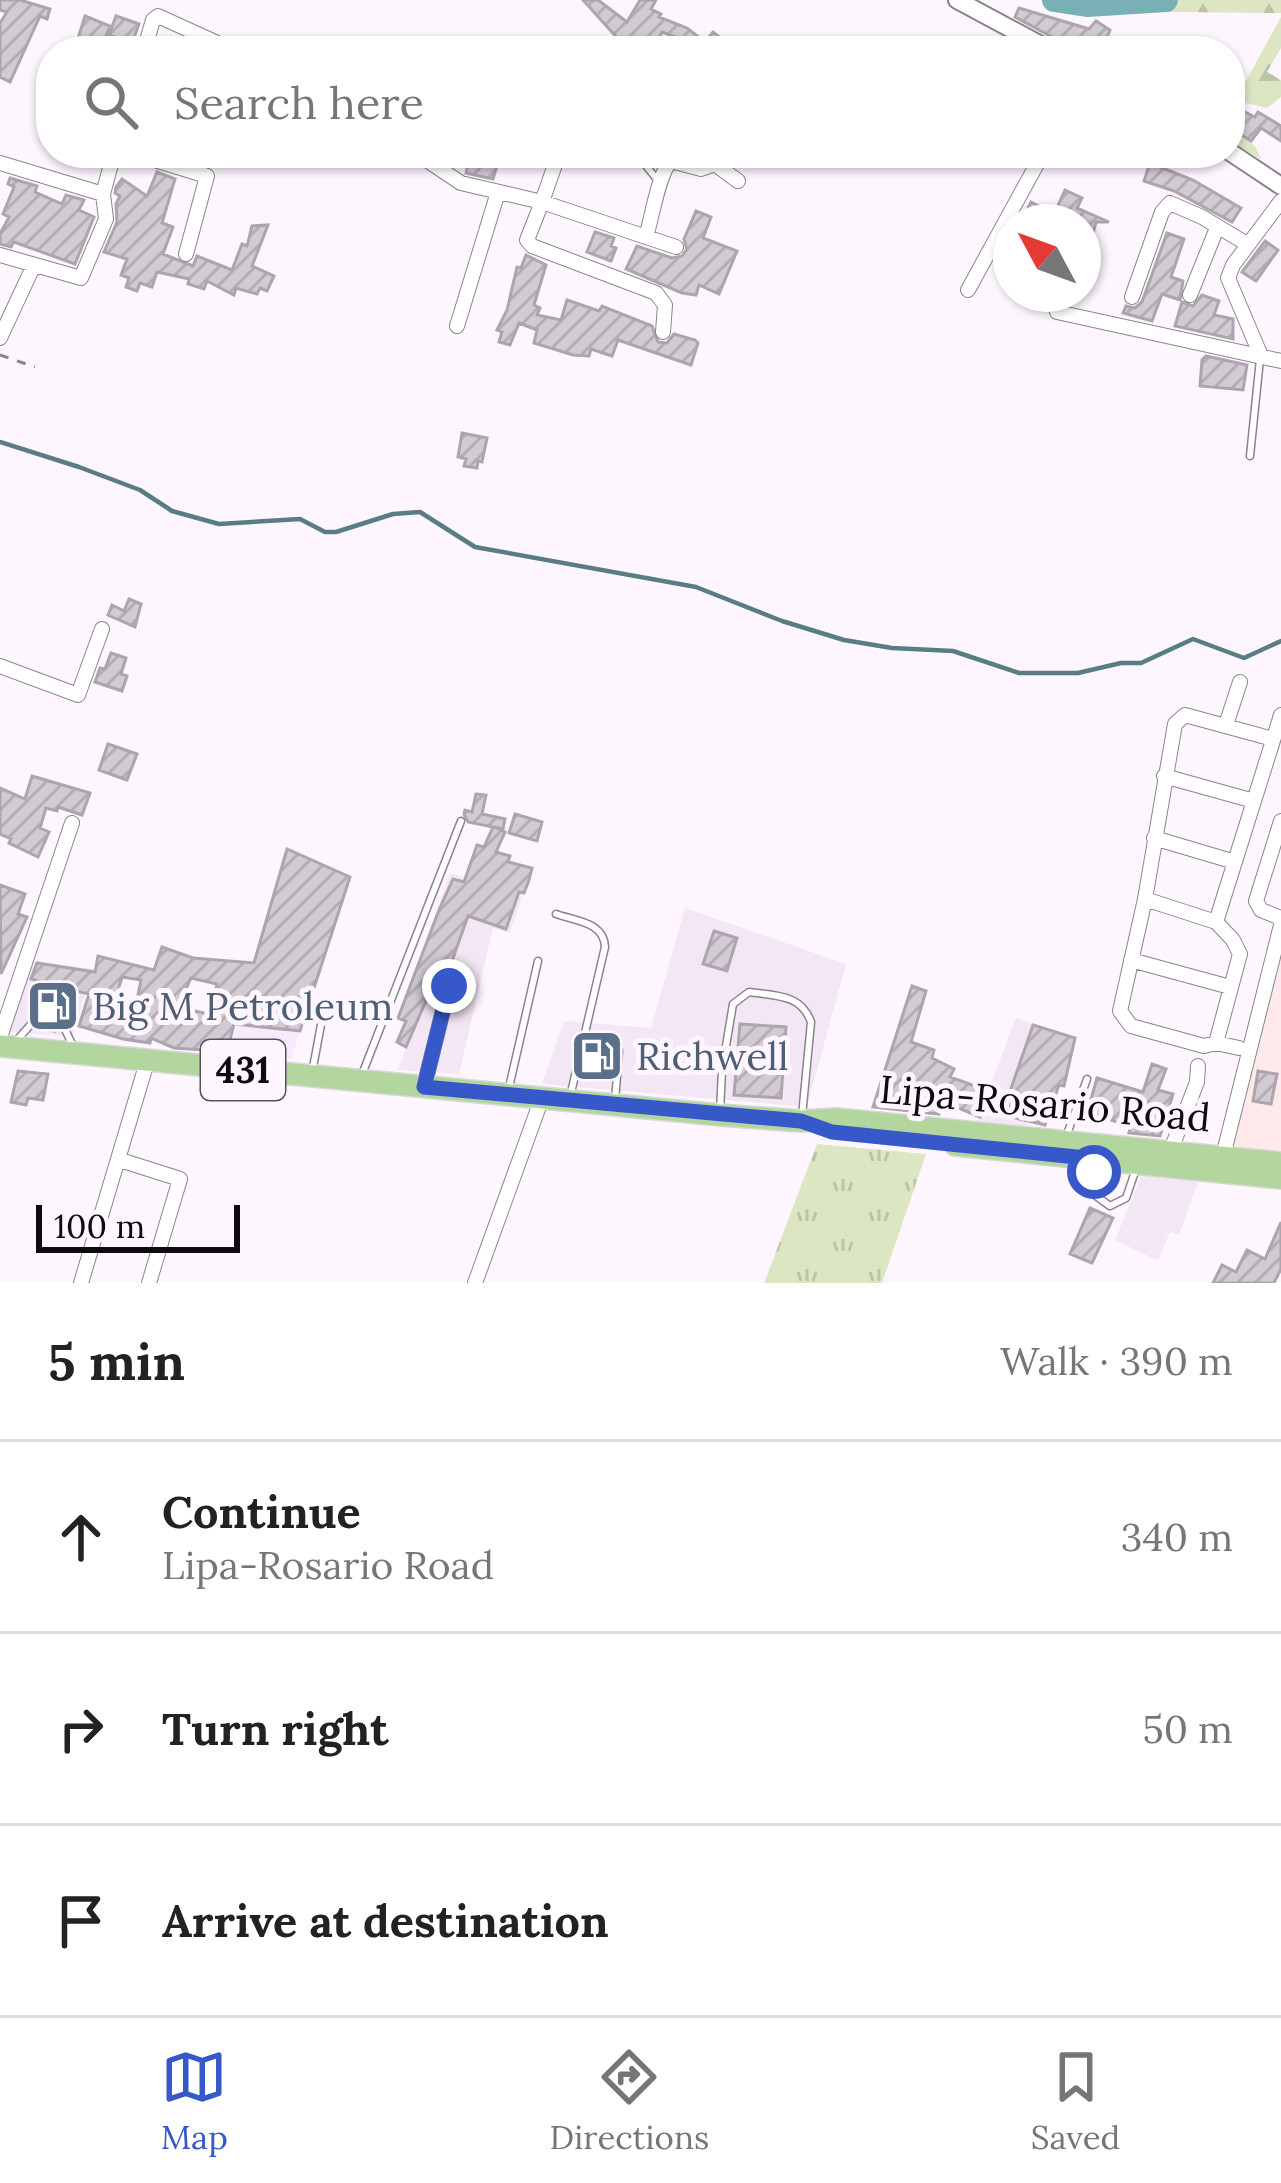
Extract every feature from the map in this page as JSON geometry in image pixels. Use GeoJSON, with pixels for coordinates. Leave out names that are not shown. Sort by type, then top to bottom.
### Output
{"type":"FeatureCollection","features":[{"type":"Feature","properties":{"kind":"main road","name":"Lipa-Rosario Road"},"geometry":{"type":"LineString","coordinates":[[3,1044],[147,1062],[720,1115],[837,1119],[1065,1140],[1168,1158],[1281,1163]]}},
{"type":"Feature","properties":{"kind":"main road","name":"Lipa-Rosario Road"},"geometry":{"type":"LineString","coordinates":[[801,1121],[832,1132],[1096,1159],[1168,1158]]}},
{"type":"Feature","properties":{"kind":"main road","name":"Lipa-Rosario Road"},"geometry":{"type":"LineString","coordinates":[[1222,1163],[1281,1178]]}},
{"type":"Feature","properties":{"kind":"street"},"geometry":{"type":"LineString","coordinates":[[957,0],[1024,36]]}},
{"type":"Feature","properties":{"kind":"street"},"geometry":{"type":"LineString","coordinates":[[148,36],[156,12],[205,36]]}},
{"type":"Feature","properties":{"kind":"street"},"geometry":{"type":"LineString","coordinates":[[1245,162],[1281,186]]}},
{"type":"Feature","properties":{"kind":"street"},"geometry":{"type":"LineString","coordinates":[[0,163],[103,194]]}},
{"type":"Feature","properties":{"kind":"street"},"geometry":{"type":"LineString","coordinates":[[0,255],[75,278],[84,275],[106,218],[103,194],[110,168]]}},
{"type":"Feature","properties":{"kind":"street"},"geometry":{"type":"LineString","coordinates":[[186,254],[209,182],[208,176],[187,168]]}},
{"type":"Feature","properties":{"kind":"street"},"geometry":{"type":"LineString","coordinates":[[437,168],[454,180],[542,202],[676,247]]}},
{"type":"Feature","properties":{"kind":"street"},"geometry":{"type":"LineString","coordinates":[[554,168],[528,244],[656,293],[665,305],[663,332]]}},
{"type":"Feature","properties":{"kind":"street"},"geometry":{"type":"LineString","coordinates":[[646,237],[664,168]]}},
{"type":"Feature","properties":{"kind":"street"},"geometry":{"type":"LineString","coordinates":[[720,168],[738,181]]}},
{"type":"Feature","properties":{"kind":"street"},"geometry":{"type":"LineString","coordinates":[[968,290],[1035,168]]}},
{"type":"Feature","properties":{"kind":"street"},"geometry":{"type":"LineString","coordinates":[[457,326],[498,192]]}},
{"type":"Feature","properties":{"kind":"street"},"geometry":{"type":"LineString","coordinates":[[1261,356],[1228,282],[1233,265],[1281,201]]}},
{"type":"Feature","properties":{"kind":"street"},"geometry":{"type":"LineString","coordinates":[[1132,296],[1168,205],[1182,206],[1247,244]]}},
{"type":"Feature","properties":{"kind":"street"},"geometry":{"type":"LineString","coordinates":[[1190,296],[1217,228]]}},
{"type":"Feature","properties":{"kind":"street"},"geometry":{"type":"LineString","coordinates":[[0,338],[33,267]]}},
{"type":"Feature","properties":{"kind":"street"},"geometry":{"type":"LineString","coordinates":[[1057,312],[1281,361]]}},
{"type":"Feature","properties":{"kind":"street"},"geometry":{"type":"LineString","coordinates":[[0,666],[77,695],[102,628]]}},
{"type":"Feature","properties":{"kind":"street"},"geometry":{"type":"LineString","coordinates":[[1226,725],[1240,682]]}},
{"type":"Feature","properties":{"kind":"street"},"geometry":{"type":"LineString","coordinates":[[1216,922],[1281,715]]}},
{"type":"Feature","properties":{"kind":"street"},"geometry":{"type":"LineString","coordinates":[[1239,1048],[1210,1045],[1124,1020],[1120,1011],[1175,724],[1180,718],[1226,725],[1273,739]]}},
{"type":"Feature","properties":{"kind":"street"},"geometry":{"type":"LineString","coordinates":[[1164,776],[1254,801]]}},
{"type":"Feature","properties":{"kind":"street"},"geometry":{"type":"LineString","coordinates":[[1222,1163],[1281,922],[1261,910],[1256,901],[1281,821]]}},
{"type":"Feature","properties":{"kind":"street"},"geometry":{"type":"LineString","coordinates":[[3,1044],[72,823]]}},
{"type":"Feature","properties":{"kind":"street"},"geometry":{"type":"LineString","coordinates":[[1154,838],[1234,862]]}},
{"type":"Feature","properties":{"kind":"street"},"geometry":{"type":"LineString","coordinates":[[1145,899],[1216,922],[1239,948],[1210,1045],[1181,1104],[1168,1158]]}},
{"type":"Feature","properties":{"kind":"street"},"geometry":{"type":"LineString","coordinates":[[1131,960],[1230,987]]}},
{"type":"Feature","properties":{"kind":"street"},"geometry":{"type":"LineString","coordinates":[[424,1087],[449,986]]}},
{"type":"Feature","properties":{"kind":"street"},"geometry":{"type":"LineString","coordinates":[[81,1283],[147,1062]]}},
{"type":"Feature","properties":{"kind":"street"},"geometry":{"type":"LineString","coordinates":[[476,1283],[542,1098]]}},
{"type":"Feature","properties":{"kind":"street"},"geometry":{"type":"LineString","coordinates":[[120,1160],[180,1180],[148,1283]]}},
{"type":"Feature","properties":{"kind":"lane"},"geometry":{"type":"LineString","coordinates":[[648,168],[659,182]]}},
{"type":"Feature","properties":{"kind":"lane"},"geometry":{"type":"LineString","coordinates":[[1250,456],[1261,356]]}},
{"type":"Feature","properties":{"kind":"lane"},"geometry":{"type":"LineString","coordinates":[[359,1081],[461,821]]}},
{"type":"Feature","properties":{"kind":"lane"},"geometry":{"type":"LineString","coordinates":[[556,914],[598,928],[604,935],[569,1101]]}},
{"type":"Feature","properties":{"kind":"lane"},"geometry":{"type":"LineString","coordinates":[[508,1095],[538,961]]}},
{"type":"Feature","properties":{"kind":"lane"},"geometry":{"type":"LineString","coordinates":[[720,1115],[733,1004],[749,992],[793,999],[811,1022],[801,1121]]}},
{"type":"Feature","properties":{"kind":"lane"},"geometry":{"type":"LineString","coordinates":[[3,1044],[41,1013]]}},
{"type":"Feature","properties":{"kind":"lane"},"geometry":{"type":"LineString","coordinates":[[311,1076],[323,1014]]}},
{"type":"Feature","properties":{"kind":"lane"},"geometry":{"type":"LineString","coordinates":[[58,1017],[77,1054]]}},
{"type":"Feature","properties":{"kind":"lane"},"geometry":{"type":"LineString","coordinates":[[584,1037],[619,1052],[615,1105]]}},
{"type":"Feature","properties":{"kind":"lane"},"geometry":{"type":"LineString","coordinates":[[1065,1140],[1087,1079]]}},
{"type":"Feature","properties":{"kind":"lane"},"geometry":{"type":"LineString","coordinates":[[1096,1159],[1092,1193],[1110,1206],[1126,1198],[1137,1162]]}},
{"type":"Feature","properties":{"kind":"path"},"geometry":{"type":"LineString","coordinates":[[0,355],[35,368]]}},
{"type":"Feature","properties":{"kind":"shaded area"},"geometry":{"type":"Polygon","coordinates":[[[287,846],[351,876],[291,1059],[229,1053],[287,846]]]}},
{"type":"Feature","properties":{"kind":"shaded area"},"geometry":{"type":"Polygon","coordinates":[[[450,873],[522,897],[510,933],[493,928],[459,1074],[397,1070],[438,974],[417,966],[450,873]]]}},
{"type":"Feature","properties":{"kind":"shaded area"},"geometry":{"type":"Polygon","coordinates":[[[685,908],[846,964],[807,1107],[542,1084],[564,1021],[651,1028],[685,908]]]}},
{"type":"Feature","properties":{"kind":"shaded area"},"geometry":{"type":"Polygon","coordinates":[[[1281,935],[1281,1155],[1228,1151],[1281,935]]]}},
{"type":"Feature","properties":{"kind":"shaded area"},"geometry":{"type":"Polygon","coordinates":[[[25,960],[93,969],[72,1037],[1,1031],[25,960]]]}},
{"type":"Feature","properties":{"kind":"shaded area"},"geometry":{"type":"Polygon","coordinates":[[[1016,1018],[1059,1032],[1025,1129],[975,1125],[1016,1018]]]}},
{"type":"Feature","properties":{"kind":"shaded area"},"geometry":{"type":"Polygon","coordinates":[[[1141,1176],[1198,1182],[1179,1235],[1170,1232],[1158,1261],[1115,1240],[1141,1176]]]}},
{"type":"Feature","properties":{"kind":"green space"},"geometry":{"type":"Polygon","coordinates":[[[1060,0],[1281,0],[1281,13],[1074,11],[1060,0]]]}},
{"type":"Feature","properties":{"kind":"green space"},"geometry":{"type":"Polygon","coordinates":[[[1281,17],[1281,48],[1267,72],[1281,80],[1281,97],[1267,108],[1245,105],[1245,83],[1281,17]]]}},
{"type":"Feature","properties":{"kind":"green space"},"geometry":{"type":"Polygon","coordinates":[[[1245,139],[1255,146],[1261,159],[1245,150],[1245,139]]]}},
{"type":"Feature","properties":{"kind":"green space"},"geometry":{"type":"Polygon","coordinates":[[[817,1144],[926,1154],[882,1283],[764,1283],[817,1144]]]}},
{"type":"Feature","properties":{"kind":"building"},"geometry":{"type":"Polygon","coordinates":[[[0,0],[50,9],[47,19],[40,16],[10,82],[0,77],[0,23],[7,12],[0,10],[0,0]]]}},
{"type":"Feature","properties":{"kind":"building"},"geometry":{"type":"Polygon","coordinates":[[[583,0],[598,0],[627,22],[640,0],[656,0],[651,9],[659,17],[697,36],[662,32],[660,36],[615,36],[583,0]]]}},
{"type":"Feature","properties":{"kind":"building"},"geometry":{"type":"Polygon","coordinates":[[[1019,8],[1089,29],[1096,21],[1110,30],[1107,36],[1050,36],[1015,17],[1019,8]]]}},
{"type":"Feature","properties":{"kind":"building"},"geometry":{"type":"Polygon","coordinates":[[[85,16],[110,26],[106,36],[79,36],[85,16]]]}},
{"type":"Feature","properties":{"kind":"building"},"geometry":{"type":"Polygon","coordinates":[[[116,16],[139,24],[135,36],[109,35],[116,16]]]}},
{"type":"Feature","properties":{"kind":"building"},"geometry":{"type":"Polygon","coordinates":[[[1245,112],[1255,117],[1258,112],[1281,126],[1281,141],[1261,128],[1251,141],[1245,137],[1245,112]]]}},
{"type":"Feature","properties":{"kind":"building"},"geometry":{"type":"Polygon","coordinates":[[[467,168],[496,168],[493,179],[466,173],[467,168]]]}},
{"type":"Feature","properties":{"kind":"building"},"geometry":{"type":"Polygon","coordinates":[[[1148,168],[1163,168],[1241,208],[1232,222],[1174,191],[1144,181],[1148,168]]]}},
{"type":"Feature","properties":{"kind":"building"},"geometry":{"type":"Polygon","coordinates":[[[157,172],[175,179],[162,223],[173,227],[163,254],[193,266],[197,256],[232,270],[242,244],[247,246],[252,226],[268,225],[252,266],[274,276],[267,291],[260,288],[257,294],[236,288],[234,295],[207,281],[204,289],[188,284],[189,279],[157,272],[152,287],[140,283],[137,291],[126,287],[129,278],[121,275],[127,259],[104,252],[117,222],[120,196],[116,187],[122,179],[147,196],[157,172]]]}},
{"type":"Feature","properties":{"kind":"building"},"geometry":{"type":"Polygon","coordinates":[[[10,178],[37,186],[35,192],[62,204],[66,195],[84,200],[79,210],[94,217],[75,264],[14,242],[11,247],[0,244],[9,217],[3,214],[14,187],[8,184],[10,178]]]}},
{"type":"Feature","properties":{"kind":"building"},"geometry":{"type":"Polygon","coordinates":[[[1065,190],[1082,198],[1079,204],[1059,204],[1065,190]]]}},
{"type":"Feature","properties":{"kind":"building"},"geometry":{"type":"Polygon","coordinates":[[[696,211],[711,217],[703,238],[737,251],[719,294],[699,285],[696,295],[682,293],[626,269],[637,246],[672,258],[682,256],[696,211]]]}},
{"type":"Feature","properties":{"kind":"building"},"geometry":{"type":"Polygon","coordinates":[[[595,232],[614,238],[611,261],[587,252],[595,232]]]}},
{"type":"Feature","properties":{"kind":"building"},"geometry":{"type":"Polygon","coordinates":[[[1167,233],[1184,239],[1171,277],[1183,281],[1180,300],[1162,294],[1152,321],[1123,313],[1126,306],[1135,308],[1142,302],[1167,233]]]}},
{"type":"Feature","properties":{"kind":"building"},"geometry":{"type":"Polygon","coordinates":[[[1265,241],[1278,250],[1256,281],[1242,272],[1265,241]]]}},
{"type":"Feature","properties":{"kind":"building"},"geometry":{"type":"Polygon","coordinates":[[[526,255],[546,265],[534,305],[540,308],[537,315],[561,320],[567,300],[599,311],[602,306],[652,326],[658,342],[667,343],[674,334],[695,340],[691,365],[618,340],[612,356],[591,349],[589,356],[573,355],[534,343],[537,330],[519,323],[510,345],[499,342],[502,332],[497,330],[517,267],[521,268],[526,255]]]}},
{"type":"Feature","properties":{"kind":"building"},"geometry":{"type":"Polygon","coordinates":[[[1202,295],[1219,301],[1214,315],[1233,319],[1233,339],[1175,326],[1182,302],[1193,306],[1202,295]]]}},
{"type":"Feature","properties":{"kind":"building"},"geometry":{"type":"Polygon","coordinates":[[[1206,356],[1247,365],[1243,390],[1200,386],[1206,356]]]}},
{"type":"Feature","properties":{"kind":"building"},"geometry":{"type":"Polygon","coordinates":[[[462,433],[487,438],[477,468],[464,466],[466,459],[458,457],[462,433]]]}},
{"type":"Feature","properties":{"kind":"building"},"geometry":{"type":"Polygon","coordinates":[[[129,599],[141,604],[135,627],[108,615],[112,605],[124,611],[129,599]]]}},
{"type":"Feature","properties":{"kind":"building"},"geometry":{"type":"Polygon","coordinates":[[[111,653],[126,658],[122,691],[95,682],[111,653]]]}},
{"type":"Feature","properties":{"kind":"building"},"geometry":{"type":"Polygon","coordinates":[[[108,744],[137,754],[127,780],[99,770],[108,744]]]}},
{"type":"Feature","properties":{"kind":"building"},"geometry":{"type":"Polygon","coordinates":[[[32,776],[90,793],[82,815],[46,808],[40,828],[49,832],[38,857],[0,834],[0,788],[25,799],[32,776]]]}},
{"type":"Feature","properties":{"kind":"building"},"geometry":{"type":"Polygon","coordinates":[[[476,794],[486,795],[482,814],[505,819],[503,829],[494,827],[505,832],[496,852],[510,856],[508,862],[532,868],[529,880],[524,893],[519,892],[506,929],[468,916],[447,975],[438,973],[406,1047],[397,1042],[406,1021],[398,1018],[439,910],[453,879],[464,882],[477,845],[484,847],[493,827],[468,822],[465,810],[472,812],[476,794]]]}},
{"type":"Feature","properties":{"kind":"building"},"geometry":{"type":"Polygon","coordinates":[[[515,814],[542,822],[537,841],[509,833],[515,814]]]}},
{"type":"Feature","properties":{"kind":"building"},"geometry":{"type":"Polygon","coordinates":[[[287,849],[350,877],[300,1031],[234,1024],[228,1048],[205,1043],[203,1050],[174,1048],[151,1038],[150,1043],[123,1039],[79,1026],[89,994],[68,989],[61,1010],[52,1015],[54,1031],[39,1026],[48,1016],[43,1006],[50,984],[31,979],[37,963],[95,972],[98,956],[154,970],[162,947],[193,958],[254,963],[287,849]],[[122,977],[115,1000],[136,1005],[141,980],[122,977]],[[191,978],[178,1007],[208,1014],[217,984],[191,978]]]}},
{"type":"Feature","properties":{"kind":"building"},"geometry":{"type":"Polygon","coordinates":[[[0,885],[25,894],[18,914],[27,917],[1,974],[0,885]]]}},
{"type":"Feature","properties":{"kind":"building"},"geometry":{"type":"Polygon","coordinates":[[[714,931],[737,938],[727,971],[703,964],[714,931]]]}},
{"type":"Feature","properties":{"kind":"building"},"geometry":{"type":"Polygon","coordinates":[[[912,986],[926,991],[911,1042],[934,1050],[932,1058],[954,1069],[950,1077],[992,1092],[980,1117],[942,1101],[939,1114],[873,1107],[912,986]]]}},
{"type":"Feature","properties":{"kind":"building"},"geometry":{"type":"Polygon","coordinates":[[[740,1024],[786,1027],[781,1098],[734,1095],[740,1024]]]}},
{"type":"Feature","properties":{"kind":"building"},"geometry":{"type":"Polygon","coordinates":[[[1033,1025],[1075,1038],[1064,1086],[1059,1085],[1045,1125],[1007,1116],[1013,1098],[1008,1097],[1033,1025]]]}},
{"type":"Feature","properties":{"kind":"building"},"geometry":{"type":"Polygon","coordinates":[[[1152,1064],[1166,1069],[1158,1090],[1173,1094],[1160,1136],[1129,1133],[1131,1126],[1087,1113],[1097,1078],[1143,1092],[1152,1064]]]}},
{"type":"Feature","properties":{"kind":"building"},"geometry":{"type":"Polygon","coordinates":[[[18,1071],[48,1074],[43,1100],[28,1098],[26,1105],[11,1102],[18,1071]]]}},
{"type":"Feature","properties":{"kind":"building"},"geometry":{"type":"Polygon","coordinates":[[[1258,1071],[1277,1074],[1271,1104],[1253,1101],[1258,1071]]]}},
{"type":"Feature","properties":{"kind":"building"},"geometry":{"type":"Polygon","coordinates":[[[1090,1208],[1113,1218],[1092,1263],[1070,1254],[1090,1208]]]}},
{"type":"Feature","properties":{"kind":"building"},"geometry":{"type":"Polygon","coordinates":[[[1281,1222],[1281,1269],[1274,1283],[1213,1283],[1222,1265],[1236,1272],[1247,1250],[1265,1259],[1281,1222]]]}},
{"type":"Feature","properties":{"kind":"waterway"},"geometry":{"type":"LineString","coordinates":[[1054,0],[1087,5],[1166,0]]}},
{"type":"Feature","properties":{"kind":"waterway"},"geometry":{"type":"LineString","coordinates":[[0,442],[140,490],[172,511],[219,524],[300,519],[325,532],[336,532],[393,514],[420,512],[475,547],[696,587],[844,640],[953,651],[1019,673],[1078,673],[1141,663],[1193,639],[1244,658],[1281,641]]}},
{"type":"Feature","properties":{"kind":"place","name":"Big M Petroleum"},"geometry":{"type":"Point","coordinates":[53,1006]}},
{"type":"Feature","properties":{"kind":"place","name":"Richwell"},"geometry":{"type":"Point","coordinates":[597,1056]}},
{"type":"Feature","properties":{"kind":"route"},"geometry":{"type":"LineString","coordinates":[[449,986],[424,1087],[801,1121],[832,1132],[1096,1159],[1094,1172]]}}]}
